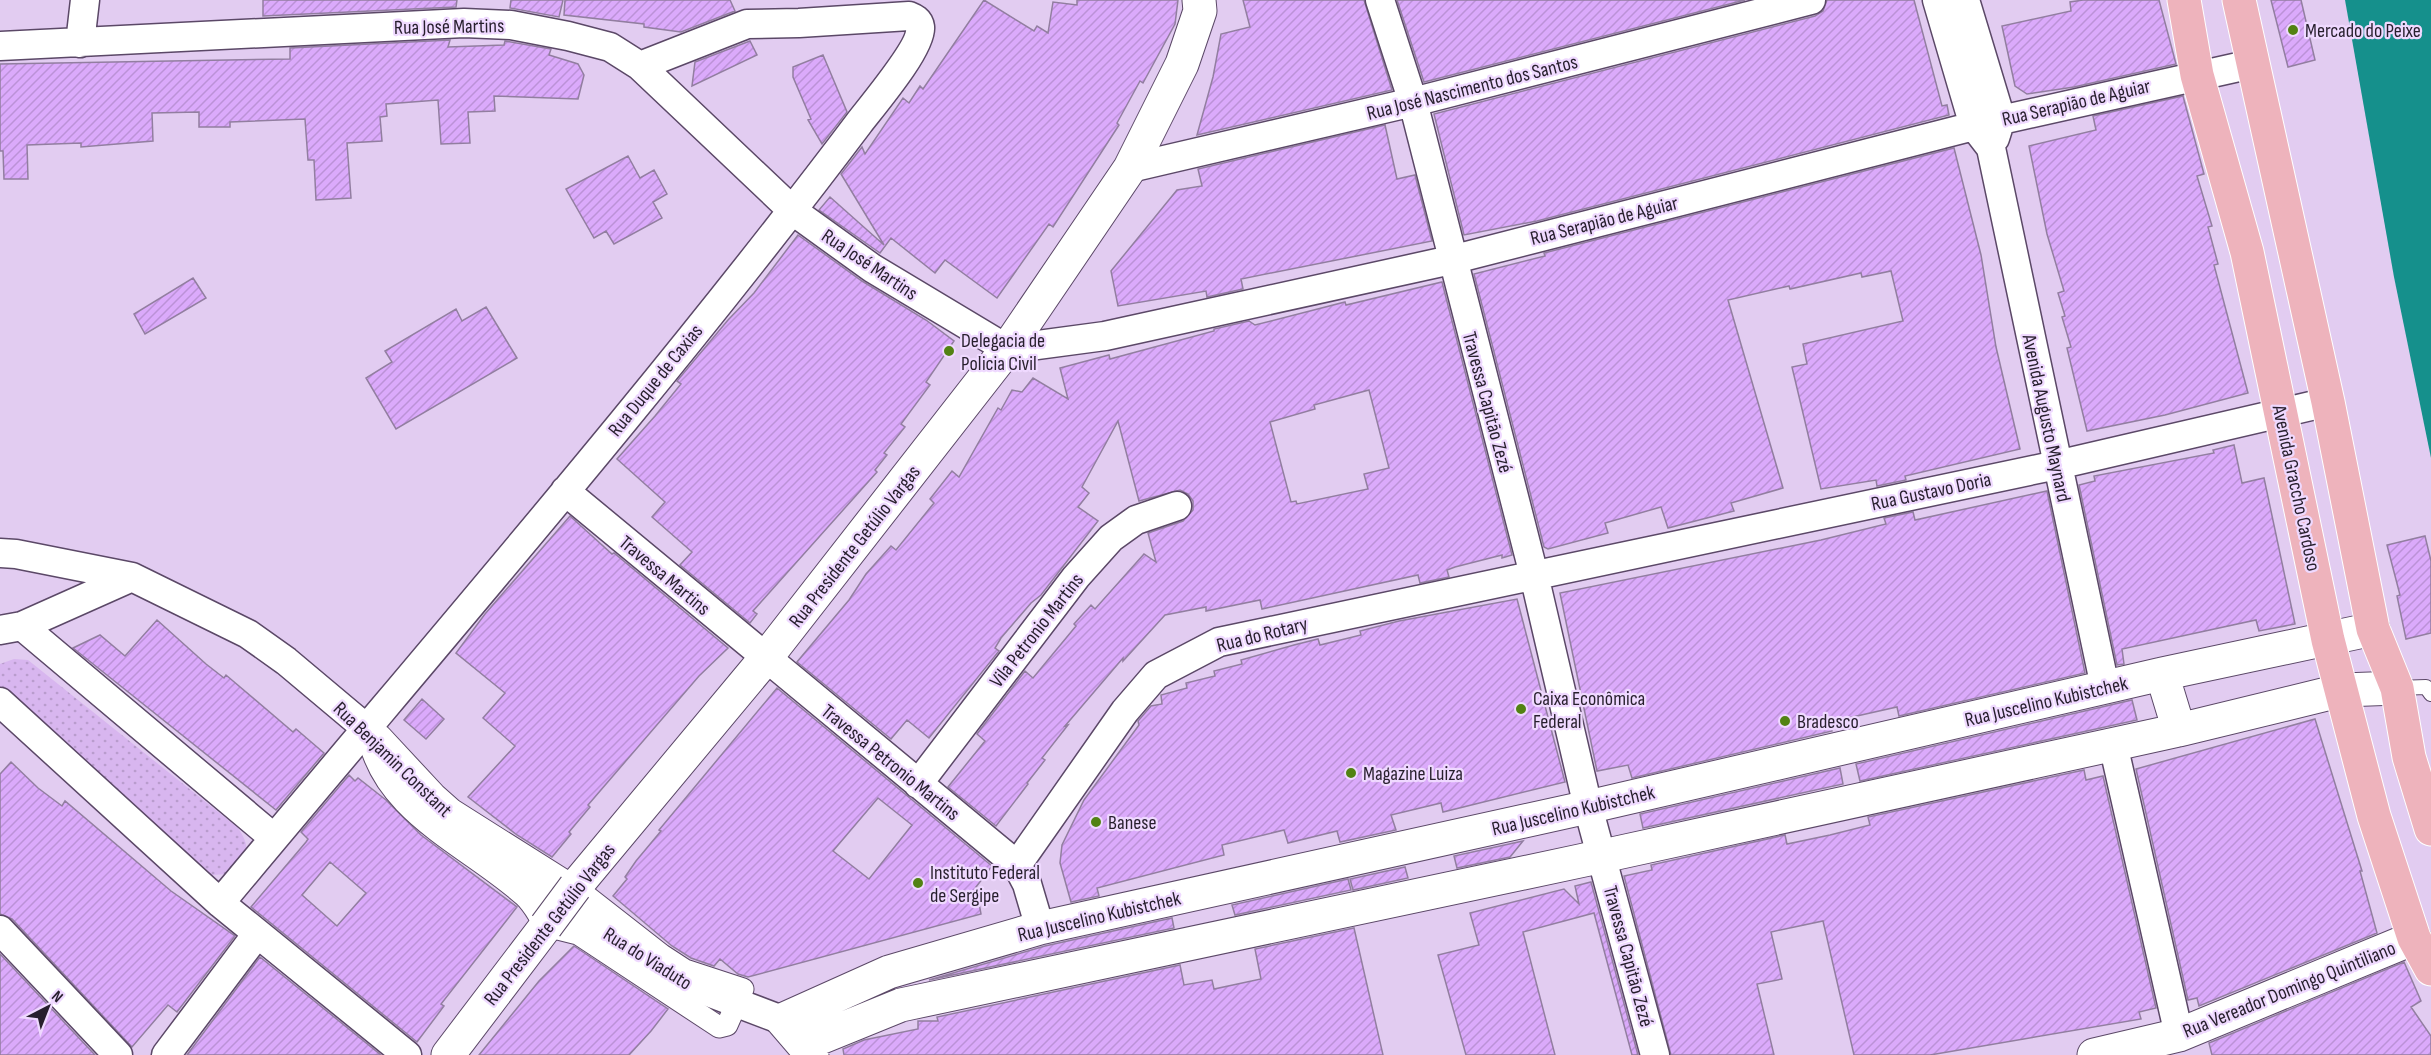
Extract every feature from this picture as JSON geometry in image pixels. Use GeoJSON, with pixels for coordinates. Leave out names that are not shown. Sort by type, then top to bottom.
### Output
{"type":"FeatureCollection","features":[{"type":"Feature","properties":{"kind":"main road","name":"Avenida Graccho Cardoso"},"geometry":{"type":"LineString","coordinates":[[2184,0],[2197,75],[2247,252],[2328,640],[2343,690],[2356,756],[2414,938],[2431,969]]}},
{"type":"Feature","properties":{"kind":"main road"},"geometry":{"type":"LineString","coordinates":[[2239,0],[2328,402],[2373,629],[2397,688],[2409,757],[2431,829]]}},
{"type":"Feature","properties":{"kind":"street"},"geometry":{"type":"LineString","coordinates":[[81,43],[85,0]]}},
{"type":"Feature","properties":{"kind":"street","name":"Rua Presidente Getúlio Vargas"},"geometry":{"type":"LineString","coordinates":[[448,1055],[559,903],[765,659],[1007,349],[1130,168],[1182,64],[1200,11],[1199,0]]}},
{"type":"Feature","properties":{"kind":"street","name":"Travessa Capitão Zezé"},"geometry":{"type":"LineString","coordinates":[[1380,0],[1413,102],[1451,260],[1534,575],[1588,807],[1655,1055]]}},
{"type":"Feature","properties":{"kind":"street","name":"Rua José Nascimento dos Santos"},"geometry":{"type":"LineString","coordinates":[[1130,168],[1413,102],[1811,0]]}},
{"type":"Feature","properties":{"kind":"street","name":"Avenida Augusto Maynard"},"geometry":{"type":"LineString","coordinates":[[1937,0],[1974,126],[1991,148],[2105,687]]}},
{"type":"Feature","properties":{"kind":"street"},"geometry":{"type":"LineString","coordinates":[[1965,0],[2001,120],[1991,148]]}},
{"type":"Feature","properties":{"kind":"street","name":"Rua Duque de Caxias"},"geometry":{"type":"LineString","coordinates":[[220,903],[566,491],[793,211],[903,65],[920,32],[916,19],[909,16],[747,24],[640,66]]}},
{"type":"Feature","properties":{"kind":"street","name":"Rua José Martins"},"geometry":{"type":"LineString","coordinates":[[0,46],[464,23],[511,25],[610,47],[640,66],[793,211],[872,268],[1007,349]]}},
{"type":"Feature","properties":{"kind":"street","name":"Rua Serapião de Aguiar"},"geometry":{"type":"LineString","coordinates":[[1007,349],[1105,336],[1451,260],[1974,126],[2252,64]]}},
{"type":"Feature","properties":{"kind":"street","name":"Rua Gustavo Doria"},"geometry":{"type":"LineString","coordinates":[[1534,575],[2057,465],[2328,402]]}},
{"type":"Feature","properties":{"kind":"street","name":"Travessa Martins"},"geometry":{"type":"LineString","coordinates":[[566,491],[765,659]]}},
{"type":"Feature","properties":{"kind":"street","name":"Vila Petronio Martins"},"geometry":{"type":"LineString","coordinates":[[918,784],[1076,577],[1111,538],[1136,520],[1178,506]]}},
{"type":"Feature","properties":{"kind":"street","name":"Rua Benjamin Constant"},"geometry":{"type":"LineString","coordinates":[[0,553],[16,554],[132,577],[248,634],[286,661],[367,729],[409,780],[475,837],[559,903]]}},
{"type":"Feature","properties":{"kind":"street","name":"Rua do Rotary"},"geometry":{"type":"LineString","coordinates":[[1017,865],[1125,711],[1156,675],[1182,659],[1219,642],[1534,575]]}},
{"type":"Feature","properties":{"kind":"street"},"geometry":{"type":"LineString","coordinates":[[132,577],[11,628],[274,838]]}},
{"type":"Feature","properties":{"kind":"street","name":"Rua Juscelino Kubistchek"},"geometry":{"type":"LineString","coordinates":[[782,1020],[889,972],[1040,928],[1588,807],[2162,674],[2373,629]]}},
{"type":"Feature","properties":{"kind":"street","name":"Travessa Petronio Martins"},"geometry":{"type":"LineString","coordinates":[[765,659],[1017,865]]}},
{"type":"Feature","properties":{"kind":"street"},"geometry":{"type":"LineString","coordinates":[[2162,674],[2179,730]]}},
{"type":"Feature","properties":{"kind":"street"},"geometry":{"type":"LineString","coordinates":[[782,1020],[808,1049],[902,1005],[1603,856],[2179,730],[2343,690],[2397,688]]}},
{"type":"Feature","properties":{"kind":"street"},"geometry":{"type":"LineString","coordinates":[[0,702],[220,903],[407,1055]]}},
{"type":"Feature","properties":{"kind":"street"},"geometry":{"type":"LineString","coordinates":[[2113,744],[2180,1045]]}},
{"type":"Feature","properties":{"kind":"street"},"geometry":{"type":"LineString","coordinates":[[1017,865],[1027,884],[1040,928]]}},
{"type":"Feature","properties":{"kind":"street","name":"Rua do Viaduto"},"geometry":{"type":"LineString","coordinates":[[559,903],[687,984],[782,1020]]}},
{"type":"Feature","properties":{"kind":"street"},"geometry":{"type":"LineString","coordinates":[[0,930],[118,1055]]}},
{"type":"Feature","properties":{"kind":"street"},"geometry":{"type":"LineString","coordinates":[[166,1055],[257,934]]}},
{"type":"Feature","properties":{"kind":"street","name":"Rua Vereador Domingo Quintiliano"},"geometry":{"type":"LineString","coordinates":[[2094,1055],[2180,1045],[2414,938]]}},
{"type":"Feature","properties":{"kind":"street"},"geometry":{"type":"LineString","coordinates":[[889,972],[902,1005]]}},
{"type":"Feature","properties":{"kind":"lane"},"geometry":{"type":"LineString","coordinates":[[2397,688],[2427,687],[2431,694]]}},
{"type":"Feature","properties":{"kind":"shaded area"},"geometry":{"type":"Polygon","coordinates":[[[2345,0],[2431,0],[2431,458],[2394,277],[2345,0]]]}},
{"type":"Feature","properties":{"kind":"shaded area"},"geometry":{"type":"Polygon","coordinates":[[[14,659],[28,660],[237,827],[246,847],[243,857],[228,874],[212,875],[0,691],[0,664],[14,659]]]}},
{"type":"Feature","properties":{"kind":"building"},"geometry":{"type":"Polygon","coordinates":[[[263,0],[457,0],[456,7],[263,16],[263,0]]]}},
{"type":"Feature","properties":{"kind":"building"},"geometry":{"type":"Polygon","coordinates":[[[511,0],[563,0],[559,17],[510,8],[511,0]]]}},
{"type":"Feature","properties":{"kind":"building"},"geometry":{"type":"Polygon","coordinates":[[[565,0],[730,0],[735,11],[681,32],[644,27],[644,24],[564,15],[565,0]]]}},
{"type":"Feature","properties":{"kind":"building"},"geometry":{"type":"Polygon","coordinates":[[[984,0],[1034,31],[1037,26],[1048,33],[1053,2],[1077,5],[1077,0],[1178,0],[1175,24],[1143,83],[1140,81],[1117,123],[1119,125],[1053,227],[1049,224],[997,298],[945,260],[935,273],[891,238],[880,253],[819,210],[830,197],[884,245],[841,174],[862,147],[865,154],[903,98],[909,103],[920,86],[923,89],[984,0]]]}},
{"type":"Feature","properties":{"kind":"building"},"geometry":{"type":"Polygon","coordinates":[[[1243,0],[1364,0],[1392,90],[1197,135],[1213,77],[1221,34],[1250,27],[1243,0]]]}},
{"type":"Feature","properties":{"kind":"building"},"geometry":{"type":"Polygon","coordinates":[[[1397,0],[1745,0],[1424,82],[1397,0]]]}},
{"type":"Feature","properties":{"kind":"building"},"geometry":{"type":"Polygon","coordinates":[[[1827,0],[1914,0],[1942,106],[1947,105],[1949,115],[1537,221],[1464,235],[1434,114],[1815,16],[1823,11],[1827,0]]]}},
{"type":"Feature","properties":{"kind":"building"},"geometry":{"type":"Polygon","coordinates":[[[2159,0],[2176,64],[2074,87],[2027,94],[2015,86],[2002,26],[2071,11],[2070,2],[2159,0]]]}},
{"type":"Feature","properties":{"kind":"building","name":"Mercado do Peixe"},"geometry":{"type":"Polygon","coordinates":[[[2271,0],[2301,0],[2315,60],[2288,67],[2271,0]]]}},
{"type":"Feature","properties":{"kind":"building"},"geometry":{"type":"Polygon","coordinates":[[[450,40],[448,47],[504,45],[505,41],[551,49],[549,55],[578,64],[584,75],[578,99],[494,96],[495,111],[468,112],[470,143],[441,144],[438,100],[386,104],[387,116],[380,117],[382,141],[347,143],[351,198],[316,200],[314,160],[308,160],[305,119],[230,122],[230,127],[199,127],[199,112],[152,113],[153,141],[81,147],[81,143],[27,145],[28,179],[4,179],[3,151],[0,151],[0,64],[290,59],[290,48],[450,40]]]}},
{"type":"Feature","properties":{"kind":"building"},"geometry":{"type":"Polygon","coordinates":[[[750,41],[757,55],[692,86],[695,62],[750,41]]]}},
{"type":"Feature","properties":{"kind":"building"},"geometry":{"type":"Polygon","coordinates":[[[823,55],[847,112],[822,144],[808,120],[811,119],[793,77],[793,67],[823,55]]]}},
{"type":"Feature","properties":{"kind":"building"},"geometry":{"type":"Polygon","coordinates":[[[2183,96],[2204,174],[2197,176],[2212,226],[2208,227],[2218,264],[2214,265],[2248,393],[2165,415],[2087,431],[2067,348],[2071,347],[2058,293],[2064,291],[2047,234],[2029,146],[2096,130],[2093,116],[2183,96]]]}},
{"type":"Feature","properties":{"kind":"building"},"geometry":{"type":"Polygon","coordinates":[[[1385,125],[1397,179],[1415,175],[1432,241],[1241,279],[1243,289],[1207,297],[1206,291],[1118,306],[1111,271],[1177,190],[1202,186],[1198,169],[1385,125]]]}},
{"type":"Feature","properties":{"kind":"building"},"geometry":{"type":"Polygon","coordinates":[[[1954,148],[1981,255],[1996,347],[2020,449],[1905,476],[1906,480],[1877,486],[1876,480],[1821,489],[1792,367],[1807,364],[1803,344],[1903,321],[1891,271],[1862,277],[1861,273],[1790,289],[1789,286],[1728,300],[1783,488],[1731,503],[1734,511],[1668,528],[1661,507],[1605,523],[1608,533],[1548,549],[1544,547],[1474,274],[1545,256],[1544,253],[1954,148]]]}},
{"type":"Feature","properties":{"kind":"building"},"geometry":{"type":"Polygon","coordinates":[[[628,156],[640,178],[654,170],[667,194],[653,202],[662,218],[614,244],[606,231],[594,238],[566,189],[628,156]]]}},
{"type":"Feature","properties":{"kind":"building"},"geometry":{"type":"Polygon","coordinates":[[[798,235],[862,281],[926,320],[954,341],[926,382],[930,385],[901,424],[905,427],[884,453],[887,455],[875,470],[877,472],[753,611],[757,614],[750,623],[680,565],[692,552],[652,517],[665,502],[617,459],[681,384],[677,381],[754,293],[798,235]]]}},
{"type":"Feature","properties":{"kind":"building"},"geometry":{"type":"Polygon","coordinates":[[[193,278],[206,298],[145,334],[134,314],[193,278]]]}},
{"type":"Feature","properties":{"kind":"building"},"geometry":{"type":"Polygon","coordinates":[[[1442,282],[1512,555],[1502,558],[1502,555],[1455,567],[1447,570],[1449,577],[1420,583],[1418,575],[1262,609],[1260,600],[1206,611],[1206,607],[1165,615],[1123,661],[1123,658],[1065,726],[1068,725],[1042,758],[1045,760],[996,826],[948,787],[985,741],[977,734],[1025,671],[1033,678],[1091,605],[1095,609],[1144,554],[1156,562],[1148,533],[1183,521],[1193,510],[1193,501],[1188,494],[1180,490],[1139,501],[1118,421],[1082,487],[1089,493],[1078,507],[1098,521],[1041,595],[1031,603],[1001,638],[995,648],[999,651],[929,738],[907,720],[891,739],[797,662],[849,600],[866,574],[891,546],[896,550],[934,503],[930,499],[952,471],[959,477],[998,408],[1001,410],[1012,390],[1022,392],[1033,378],[1068,399],[1060,368],[1109,355],[1110,359],[1249,321],[1255,325],[1345,302],[1346,305],[1442,282]],[[1369,390],[1314,405],[1315,409],[1270,422],[1291,502],[1296,501],[1297,504],[1368,489],[1364,474],[1389,468],[1369,390]]]}},
{"type":"Feature","properties":{"kind":"building"},"geometry":{"type":"Polygon","coordinates":[[[486,307],[517,358],[396,429],[366,378],[392,362],[385,351],[456,309],[462,321],[486,307]]]}},
{"type":"Feature","properties":{"kind":"building"},"geometry":{"type":"Polygon","coordinates":[[[2234,445],[2242,483],[2264,478],[2295,624],[2259,631],[2256,620],[2122,649],[2124,664],[2117,665],[2079,485],[2095,481],[2094,476],[2214,453],[2213,450],[2234,445]]]}},
{"type":"Feature","properties":{"kind":"building"},"geometry":{"type":"Polygon","coordinates":[[[2047,491],[2085,673],[1899,716],[1897,707],[1830,722],[1832,731],[1632,778],[1628,765],[1597,771],[1560,593],[1821,540],[1886,524],[1884,518],[1913,512],[1915,520],[2047,491]]]}},
{"type":"Feature","properties":{"kind":"building"},"geometry":{"type":"Polygon","coordinates":[[[570,516],[612,554],[614,553],[728,648],[699,676],[588,805],[590,807],[552,857],[517,835],[468,797],[515,746],[483,718],[505,693],[456,653],[485,614],[570,516]]]}},
{"type":"Feature","properties":{"kind":"building"},"geometry":{"type":"Polygon","coordinates":[[[2425,536],[2431,561],[2431,633],[2406,639],[2397,596],[2400,595],[2387,545],[2425,536]]]}},
{"type":"Feature","properties":{"kind":"building"},"geometry":{"type":"Polygon","coordinates":[[[1517,599],[1565,782],[1443,812],[1441,803],[1391,815],[1396,830],[1340,842],[1337,831],[1288,843],[1284,830],[1222,845],[1224,855],[1097,888],[1099,896],[1071,902],[1060,863],[1062,845],[1084,800],[1139,725],[1138,721],[1151,706],[1162,704],[1161,695],[1187,688],[1186,683],[1215,676],[1214,671],[1242,664],[1241,660],[1294,645],[1318,639],[1320,645],[1361,635],[1360,631],[1399,621],[1517,599]]]}},
{"type":"Feature","properties":{"kind":"building"},"geometry":{"type":"Polygon","coordinates":[[[157,620],[206,664],[224,678],[226,675],[293,732],[296,729],[324,753],[276,810],[73,648],[100,635],[125,656],[157,620]]]}},
{"type":"Feature","properties":{"kind":"building"},"geometry":{"type":"Polygon","coordinates":[[[777,688],[992,866],[976,887],[981,914],[748,977],[738,974],[720,959],[714,966],[691,958],[672,946],[613,896],[627,879],[625,877],[636,861],[661,831],[659,830],[777,688]],[[878,798],[833,851],[869,879],[912,825],[878,798]]]}},
{"type":"Feature","properties":{"kind":"building"},"geometry":{"type":"Polygon","coordinates":[[[422,699],[444,719],[426,739],[404,720],[422,699]]]}},
{"type":"Feature","properties":{"kind":"building"},"geometry":{"type":"Polygon","coordinates":[[[2132,700],[2137,720],[1860,781],[1856,764],[2132,700]]]}},
{"type":"Feature","properties":{"kind":"building"},"geometry":{"type":"Polygon","coordinates":[[[2315,719],[2362,871],[2360,871],[2377,933],[2199,1006],[2197,998],[2188,1000],[2136,769],[2315,719]]]}},
{"type":"Feature","properties":{"kind":"building"},"geometry":{"type":"Polygon","coordinates":[[[11,762],[38,788],[62,806],[65,801],[171,891],[235,936],[177,1012],[168,1005],[132,1047],[12,919],[0,914],[0,774],[11,762]]]}},
{"type":"Feature","properties":{"kind":"building"},"geometry":{"type":"Polygon","coordinates":[[[1840,768],[1843,784],[1643,828],[1640,814],[1840,768]]]}},
{"type":"Feature","properties":{"kind":"building"},"geometry":{"type":"Polygon","coordinates":[[[2084,770],[2086,780],[2103,776],[2156,1008],[2139,1012],[2141,1019],[1930,1055],[1854,1055],[1823,921],[1771,932],[1782,979],[1757,984],[1774,1055],[1671,1055],[1624,876],[1652,870],[1651,865],[1785,835],[1787,844],[1830,835],[1870,825],[1868,817],[2084,770]]]}},
{"type":"Feature","properties":{"kind":"building"},"geometry":{"type":"Polygon","coordinates":[[[349,775],[355,781],[358,778],[386,800],[421,835],[517,907],[441,1004],[444,1006],[417,1042],[251,907],[308,839],[301,832],[349,775]],[[330,862],[302,895],[337,926],[366,893],[330,862]]]}},
{"type":"Feature","properties":{"kind":"building"},"geometry":{"type":"Polygon","coordinates":[[[1523,841],[1510,857],[1457,868],[1454,856],[1523,841]]]}},
{"type":"Feature","properties":{"kind":"building"},"geometry":{"type":"Polygon","coordinates":[[[1405,867],[1408,878],[1353,890],[1350,879],[1405,867]]]}},
{"type":"Feature","properties":{"kind":"building"},"geometry":{"type":"Polygon","coordinates":[[[1348,879],[1351,890],[1235,915],[1232,905],[1348,879]]]}},
{"type":"Feature","properties":{"kind":"building"},"geometry":{"type":"Polygon","coordinates":[[[1591,882],[1638,1055],[1632,1055],[1594,913],[1523,932],[1555,1055],[1466,1055],[1438,955],[1479,945],[1470,913],[1564,889],[1579,904],[1575,886],[1591,882]]]}},
{"type":"Feature","properties":{"kind":"building"},"geometry":{"type":"Polygon","coordinates":[[[1172,918],[1174,928],[929,980],[1045,946],[1172,918]]]}},
{"type":"Feature","properties":{"kind":"building"},"geometry":{"type":"Polygon","coordinates":[[[1354,928],[1383,1055],[844,1055],[843,1049],[864,1040],[918,1029],[918,1021],[938,1021],[937,1017],[1180,965],[1184,985],[1212,980],[1214,989],[1261,979],[1255,949],[1354,928]]]}},
{"type":"Feature","properties":{"kind":"building"},"geometry":{"type":"Polygon","coordinates":[[[574,946],[668,1009],[651,1031],[629,1055],[479,1055],[539,981],[574,946]]]}},
{"type":"Feature","properties":{"kind":"building"},"geometry":{"type":"Polygon","coordinates":[[[0,954],[95,1055],[0,1055],[0,954]]]}},
{"type":"Feature","properties":{"kind":"building"},"geometry":{"type":"Polygon","coordinates":[[[260,957],[381,1055],[187,1055],[260,957]]]}},
{"type":"Feature","properties":{"kind":"building"},"geometry":{"type":"Polygon","coordinates":[[[2404,962],[2421,1001],[2411,1007],[2431,1036],[2431,1055],[2212,1055],[2209,1043],[2404,962]]]}},
{"type":"Feature","properties":{"kind":"place","name":"Mercado do Peixe"},"geometry":{"type":"Point","coordinates":[2293,30]}},
{"type":"Feature","properties":{"kind":"place","name":"Delegacia de Policia Civil"},"geometry":{"type":"Point","coordinates":[949,351]}},
{"type":"Feature","properties":{"kind":"place","name":"Caixa Econômica Federal"},"geometry":{"type":"Point","coordinates":[1521,709]}},
{"type":"Feature","properties":{"kind":"place","name":"Bradesco"},"geometry":{"type":"Point","coordinates":[1785,721]}},
{"type":"Feature","properties":{"kind":"place","name":"Magazine Luiza"},"geometry":{"type":"Point","coordinates":[1351,773]}},
{"type":"Feature","properties":{"kind":"place","name":"Banese"},"geometry":{"type":"Point","coordinates":[1096,822]}},
{"type":"Feature","properties":{"kind":"place","name":"Instituto Federal de Sergipe"},"geometry":{"type":"Point","coordinates":[918,883]}}]}
